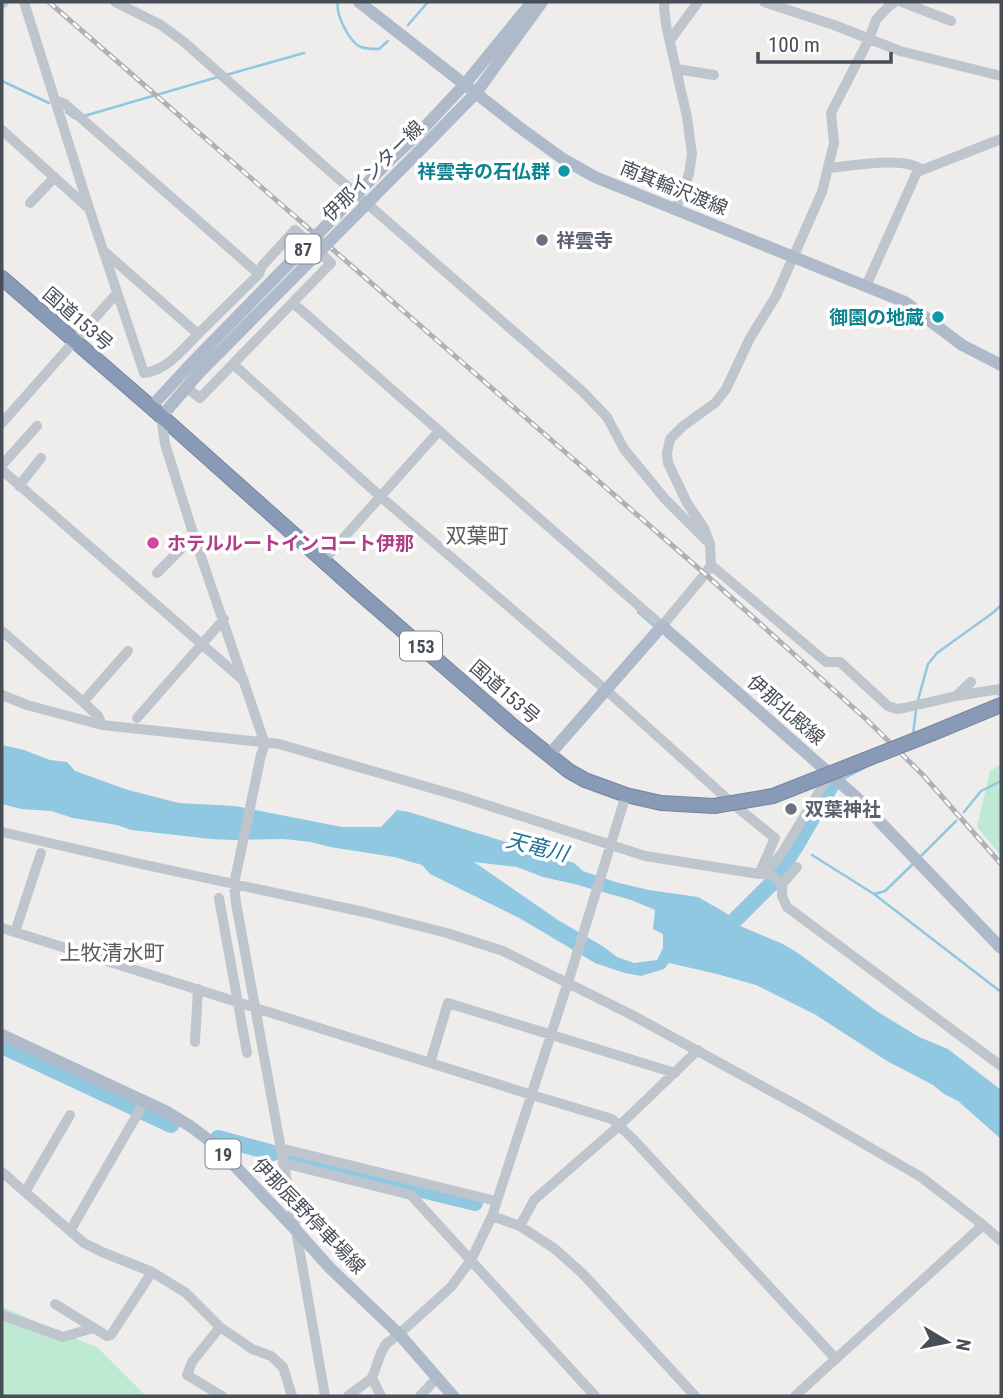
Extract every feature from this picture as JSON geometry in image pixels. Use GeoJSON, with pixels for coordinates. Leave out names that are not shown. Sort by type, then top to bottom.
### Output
{"type":"FeatureCollection","features":[{"type":"Feature","properties":{"kind":"highway","name":"国道153号"},"geometry":{"type":"LineString","coordinates":[[2,278],[504,718],[585,780],[625,795],[661,803],[714,806],[773,796],[1001,705]]}},
{"type":"Feature","properties":{"kind":"main road","name":"南箕輪沢渡線"},"geometry":{"type":"LineString","coordinates":[[359,2],[519,127],[578,169],[905,302],[962,345],[1001,365]]}},
{"type":"Feature","properties":{"kind":"main road","name":"伊那インター線"},"geometry":{"type":"LineString","coordinates":[[424,138],[532,2]]}},
{"type":"Feature","properties":{"kind":"main road","name":"伊那インター線"},"geometry":{"type":"LineString","coordinates":[[156,412],[390,160],[424,138],[476,93],[542,2]]}},
{"type":"Feature","properties":{"kind":"main road"},"geometry":{"type":"LineString","coordinates":[[549,755],[662,626]]}},
{"type":"Feature","properties":{"kind":"main road","name":"伊那北殿線"},"geometry":{"type":"LineString","coordinates":[[662,626],[855,796],[1001,948]]}},
{"type":"Feature","properties":{"kind":"main road","name":"伊那辰野停車場線"},"geometry":{"type":"LineString","coordinates":[[2,1035],[144,1100],[190,1126],[214,1144],[330,1268],[399,1334],[453,1396]]}},
{"type":"Feature","properties":{"kind":"street"},"geometry":{"type":"LineString","coordinates":[[24,2],[144,373],[165,365],[198,334],[259,274],[262,266],[295,230],[331,263],[200,398],[165,365]]}},
{"type":"Feature","properties":{"kind":"street"},"geometry":{"type":"LineString","coordinates":[[115,2],[161,24],[184,42],[582,391],[607,416],[624,449],[665,499],[710,544]]}},
{"type":"Feature","properties":{"kind":"street"},"geometry":{"type":"LineString","coordinates":[[665,2],[666,25],[687,117],[692,154],[689,174],[676,209]]}},
{"type":"Feature","properties":{"kind":"street"},"geometry":{"type":"LineString","coordinates":[[670,39],[698,2]]}},
{"type":"Feature","properties":{"kind":"street"},"geometry":{"type":"LineString","coordinates":[[764,2],[900,51],[999,72]]}},
{"type":"Feature","properties":{"kind":"street"},"geometry":{"type":"LineString","coordinates":[[902,2],[951,21]]}},
{"type":"Feature","properties":{"kind":"street"},"geometry":{"type":"LineString","coordinates":[[293,303],[437,433],[662,626],[711,565],[710,544],[704,528],[687,503],[668,463],[670,439],[715,403],[726,389],[750,338],[776,296],[822,192],[834,142],[831,113],[876,20],[889,3]]}},
{"type":"Feature","properties":{"kind":"street"},"geometry":{"type":"LineString","coordinates":[[677,69],[714,75]]}},
{"type":"Feature","properties":{"kind":"street"},"geometry":{"type":"LineString","coordinates":[[55,100],[74,111],[259,274]]}},
{"type":"Feature","properties":{"kind":"street"},"geometry":{"type":"LineString","coordinates":[[2,130],[89,208]]}},
{"type":"Feature","properties":{"kind":"street"},"geometry":{"type":"LineString","coordinates":[[866,286],[917,172],[1001,139]]}},
{"type":"Feature","properties":{"kind":"street"},"geometry":{"type":"LineString","coordinates":[[829,168],[902,162],[914,164],[921,169]]}},
{"type":"Feature","properties":{"kind":"street"},"geometry":{"type":"LineString","coordinates":[[30,203],[55,177]]}},
{"type":"Feature","properties":{"kind":"street"},"geometry":{"type":"LineString","coordinates":[[104,251],[198,334]]}},
{"type":"Feature","properties":{"kind":"street"},"geometry":{"type":"LineString","coordinates":[[2,423],[117,293]]}},
{"type":"Feature","properties":{"kind":"street"},"geometry":{"type":"LineString","coordinates":[[233,364],[381,497],[775,838],[764,874]]}},
{"type":"Feature","properties":{"kind":"street"},"geometry":{"type":"LineString","coordinates":[[156,412],[194,536],[265,744],[235,881],[236,903],[325,1396]]}},
{"type":"Feature","properties":{"kind":"street"},"geometry":{"type":"LineString","coordinates":[[37,426],[2,467],[19,486],[244,681]]}},
{"type":"Feature","properties":{"kind":"street"},"geometry":{"type":"LineString","coordinates":[[323,561],[437,433]]}},
{"type":"Feature","properties":{"kind":"street"},"geometry":{"type":"LineString","coordinates":[[19,486],[41,458]]}},
{"type":"Feature","properties":{"kind":"street"},"geometry":{"type":"LineString","coordinates":[[157,573],[194,536]]}},
{"type":"Feature","properties":{"kind":"street"},"geometry":{"type":"LineString","coordinates":[[711,565],[826,662],[840,662],[849,668],[888,706],[897,709],[956,696],[1000,689],[1001,692]]}},
{"type":"Feature","properties":{"kind":"street"},"geometry":{"type":"LineString","coordinates":[[137,718],[224,620]]}},
{"type":"Feature","properties":{"kind":"street"},"geometry":{"type":"LineString","coordinates":[[2,631],[98,716],[102,725]]}},
{"type":"Feature","properties":{"kind":"street"},"geometry":{"type":"LineString","coordinates":[[83,702],[128,650]]}},
{"type":"Feature","properties":{"kind":"street"},"geometry":{"type":"LineString","coordinates":[[956,696],[971,682]]}},
{"type":"Feature","properties":{"kind":"street"},"geometry":{"type":"LineString","coordinates":[[2,695],[27,705],[102,725],[279,744],[462,797],[610,848],[764,874],[782,884]]}},
{"type":"Feature","properties":{"kind":"street"},"geometry":{"type":"LineString","coordinates":[[764,874],[835,778]]}},
{"type":"Feature","properties":{"kind":"street"},"geometry":{"type":"LineString","coordinates":[[348,1396],[372,1378],[386,1343],[451,1286],[471,1260],[492,1216],[625,795]]}},
{"type":"Feature","properties":{"kind":"street"},"geometry":{"type":"LineString","coordinates":[[2,832],[235,881],[447,933],[503,951],[568,980],[802,1108],[921,1177],[1001,1241]]}},
{"type":"Feature","properties":{"kind":"street"},"geometry":{"type":"LineString","coordinates":[[15,932],[41,853]]}},
{"type":"Feature","properties":{"kind":"street"},"geometry":{"type":"LineString","coordinates":[[797,867],[782,884],[782,897],[787,907],[1001,1066]]}},
{"type":"Feature","properties":{"kind":"street"},"geometry":{"type":"LineString","coordinates":[[219,898],[247,1054]]}},
{"type":"Feature","properties":{"kind":"street"},"geometry":{"type":"LineString","coordinates":[[2,928],[612,1119],[836,1359]]}},
{"type":"Feature","properties":{"kind":"street"},"geometry":{"type":"LineString","coordinates":[[195,1042],[198,989]]}},
{"type":"Feature","properties":{"kind":"street"},"geometry":{"type":"LineString","coordinates":[[430,1063],[448,1003],[675,1073]]}},
{"type":"Feature","properties":{"kind":"street"},"geometry":{"type":"LineString","coordinates":[[520,1226],[534,1200],[620,1125],[698,1051]]}},
{"type":"Feature","properties":{"kind":"street"},"geometry":{"type":"LineString","coordinates":[[70,1231],[144,1100]]}},
{"type":"Feature","properties":{"kind":"street"},"geometry":{"type":"LineString","coordinates":[[25,1192],[70,1115]]}},
{"type":"Feature","properties":{"kind":"street"},"geometry":{"type":"LineString","coordinates":[[280,1148],[496,1201]]}},
{"type":"Feature","properties":{"kind":"street"},"geometry":{"type":"LineString","coordinates":[[283,1163],[411,1195],[595,1396]]}},
{"type":"Feature","properties":{"kind":"street"},"geometry":{"type":"LineString","coordinates":[[2,1172],[85,1242],[102,1252],[152,1272],[187,1293],[220,1327],[252,1349],[271,1356],[283,1367],[292,1396]]}},
{"type":"Feature","properties":{"kind":"street"},"geometry":{"type":"LineString","coordinates":[[492,1216],[520,1226],[555,1250],[583,1274],[695,1396]]}},
{"type":"Feature","properties":{"kind":"street"},"geometry":{"type":"LineString","coordinates":[[795,1396],[983,1225]]}},
{"type":"Feature","properties":{"kind":"street"},"geometry":{"type":"LineString","coordinates":[[55,1304],[107,1336],[111,1335],[152,1272]]}},
{"type":"Feature","properties":{"kind":"street"},"geometry":{"type":"LineString","coordinates":[[2,1315],[63,1337],[93,1328]]}},
{"type":"Feature","properties":{"kind":"street"},"geometry":{"type":"LineString","coordinates":[[220,1327],[192,1362],[187,1375],[222,1396]]}},
{"type":"Feature","properties":{"kind":"street"},"geometry":{"type":"LineString","coordinates":[[372,1378],[381,1396]]}},
{"type":"Feature","properties":{"kind":"street"},"geometry":{"type":"LineString","coordinates":[[420,1396],[438,1378]]}},
{"type":"Feature","properties":{"kind":"green space"},"geometry":{"type":"Polygon","coordinates":[[[1001,764],[1001,856],[977,827],[990,771],[1001,764]]]}},
{"type":"Feature","properties":{"kind":"green space"},"geometry":{"type":"Polygon","coordinates":[[[2,1307],[98,1348],[146,1396],[2,1396],[2,1307]]]}},
{"type":"Feature","properties":{"kind":"water"},"geometry":{"type":"Polygon","coordinates":[[[2,745],[50,760],[67,762],[75,771],[128,790],[179,803],[235,806],[342,827],[381,827],[397,810],[409,812],[574,863],[583,871],[619,883],[698,897],[726,913],[740,926],[798,953],[878,1012],[919,1037],[948,1049],[1001,1090],[1001,1139],[958,1101],[933,1085],[887,1061],[816,1015],[756,985],[669,963],[664,969],[641,976],[595,963],[521,919],[430,874],[422,865],[394,857],[311,842],[284,839],[211,839],[131,830],[51,811],[21,809],[2,804],[2,745]],[[474,862],[617,957],[634,963],[657,960],[663,948],[663,934],[653,929],[655,910],[631,900],[543,877],[517,867],[474,862]]]}},
{"type":"Feature","properties":{"kind":"waterway"},"geometry":{"type":"LineString","coordinates":[[338,2],[341,20],[357,44],[365,48],[379,49],[388,41]]}},
{"type":"Feature","properties":{"kind":"waterway"},"geometry":{"type":"LineString","coordinates":[[408,25],[428,2]]}},
{"type":"Feature","properties":{"kind":"waterway"},"geometry":{"type":"LineString","coordinates":[[226,75],[304,53]]}},
{"type":"Feature","properties":{"kind":"waterway"},"geometry":{"type":"LineString","coordinates":[[84,116],[218,77]]}},
{"type":"Feature","properties":{"kind":"waterway"},"geometry":{"type":"LineString","coordinates":[[2,81],[49,103]]}},
{"type":"Feature","properties":{"kind":"waterway"},"geometry":{"type":"LineString","coordinates":[[66,112],[74,118]]}},
{"type":"Feature","properties":{"kind":"waterway"},"geometry":{"type":"LineString","coordinates":[[918,700],[928,664],[937,653],[1001,605]]}},
{"type":"Feature","properties":{"kind":"waterway"},"geometry":{"type":"LineString","coordinates":[[638,612],[654,626]]}},
{"type":"Feature","properties":{"kind":"waterway"},"geometry":{"type":"LineString","coordinates":[[913,735],[916,710]]}},
{"type":"Feature","properties":{"kind":"waterway"},"geometry":{"type":"LineString","coordinates":[[843,779],[868,766]]}},
{"type":"Feature","properties":{"kind":"waterway"},"geometry":{"type":"LineString","coordinates":[[964,812],[981,791],[1001,781]]}},
{"type":"Feature","properties":{"kind":"waterway"},"geometry":{"type":"LineString","coordinates":[[729,926],[772,883],[832,784]]}},
{"type":"Feature","properties":{"kind":"waterway"},"geometry":{"type":"LineString","coordinates":[[919,858],[956,821]]}},
{"type":"Feature","properties":{"kind":"waterway"},"geometry":{"type":"LineString","coordinates":[[796,846],[800,848]]}},
{"type":"Feature","properties":{"kind":"waterway"},"geometry":{"type":"LineString","coordinates":[[812,855],[874,894],[885,891],[914,863]]}},
{"type":"Feature","properties":{"kind":"waterway"},"geometry":{"type":"LineString","coordinates":[[874,894],[1001,992]]}},
{"type":"Feature","properties":{"kind":"waterway"},"geometry":{"type":"LineString","coordinates":[[2,1046],[171,1125]]}},
{"type":"Feature","properties":{"kind":"waterway"},"geometry":{"type":"LineString","coordinates":[[218,1138],[273,1153]]}},
{"type":"Feature","properties":{"kind":"waterway"},"geometry":{"type":"LineString","coordinates":[[287,1157],[475,1203]]}},
{"type":"Feature","properties":{"kind":"railway"},"geometry":{"type":"LineString","coordinates":[[49,2],[705,574],[867,720],[923,775],[1001,864]]}},
{"type":"Feature","properties":{"kind":"place","name":"祥雲寺の石仏群"},"geometry":{"type":"Point","coordinates":[564,171]}},
{"type":"Feature","properties":{"kind":"place","name":"祥雲寺"},"geometry":{"type":"Point","coordinates":[542,240]}},
{"type":"Feature","properties":{"kind":"place","name":"御園の地蔵"},"geometry":{"type":"Point","coordinates":[938,317]}},
{"type":"Feature","properties":{"kind":"place","name":"ホテルルートインコート伊那"},"geometry":{"type":"Point","coordinates":[153,543]}},
{"type":"Feature","properties":{"kind":"place","name":"双葉神社"},"geometry":{"type":"Point","coordinates":[791,809]}},
{"type":"Feature","properties":{"kind":"district","name":"双葉町"},"geometry":{"type":"Point","coordinates":[477,536]}},
{"type":"Feature","properties":{"kind":"district","name":"上牧清水町"},"geometry":{"type":"Point","coordinates":[112,953]}},
{"type":"Feature","properties":{"kind":"water label","name":"天竜川"},"geometry":{"type":"Point","coordinates":[537,847]}}]}
